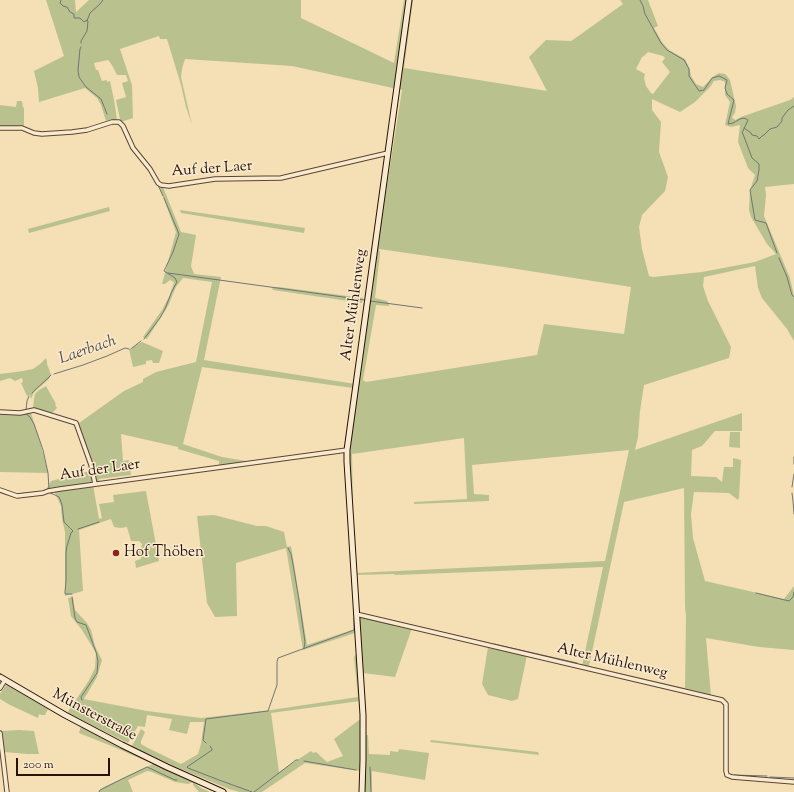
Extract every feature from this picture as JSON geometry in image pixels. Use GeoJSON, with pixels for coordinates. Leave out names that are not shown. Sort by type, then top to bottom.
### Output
{"type":"FeatureCollection","features":[{"type":"Feature","properties":{"kind":"street","name":"Alter Mühlenweg"},"geometry":{"type":"LineString","coordinates":[[362,792],[363,733],[347,450],[409,0]]}},
{"type":"Feature","properties":{"kind":"street","name":"Auf der Laer"},"geometry":{"type":"LineString","coordinates":[[0,128],[22,128],[34,133],[42,134],[87,130],[112,122],[119,122],[123,126],[133,148],[150,169],[158,183],[169,186],[215,179],[281,178],[388,153]]}},
{"type":"Feature","properties":{"kind":"street"},"geometry":{"type":"LineString","coordinates":[[0,412],[20,413],[38,411],[76,423],[91,465],[95,484]]}},
{"type":"Feature","properties":{"kind":"street","name":"Auf der Laer"},"geometry":{"type":"LineString","coordinates":[[0,490],[17,496],[347,450]]}},
{"type":"Feature","properties":{"kind":"street","name":"Alter Mühlenweg"},"geometry":{"type":"LineString","coordinates":[[356,614],[722,700],[726,704],[727,775],[732,778],[794,782]]}},
{"type":"Feature","properties":{"kind":"street","name":"Münsterstraße"},"geometry":{"type":"LineString","coordinates":[[0,677],[65,715],[115,741],[167,767],[223,792]]}},
{"type":"Feature","properties":{"kind":"street"},"geometry":{"type":"LineString","coordinates":[[0,688],[5,680]]}},
{"type":"Feature","properties":{"kind":"street"},"geometry":{"type":"LineString","coordinates":[[0,733],[6,792]]}},
{"type":"Feature","properties":{"kind":"green space"},"geometry":{"type":"Polygon","coordinates":[[[46,0],[75,0],[76,12],[89,0],[301,0],[301,18],[394,63],[404,0],[413,0],[404,68],[547,91],[529,57],[546,40],[571,41],[623,4],[620,0],[648,0],[658,26],[654,28],[662,42],[669,50],[685,59],[691,76],[696,84],[703,87],[719,73],[725,74],[730,80],[736,106],[735,113],[732,117],[735,120],[790,100],[794,97],[794,184],[765,187],[766,195],[764,216],[790,278],[794,296],[794,341],[787,329],[762,298],[758,288],[755,266],[704,277],[703,286],[708,301],[731,347],[729,358],[644,385],[635,450],[742,413],[742,431],[715,431],[702,446],[692,450],[691,476],[716,477],[722,482],[724,467],[733,467],[733,458],[741,460],[738,500],[729,493],[694,492],[691,514],[693,538],[705,581],[784,599],[794,586],[794,650],[759,647],[706,638],[711,696],[582,666],[603,567],[395,575],[355,575],[356,573],[605,561],[629,450],[472,465],[474,494],[489,495],[489,501],[414,504],[414,502],[467,499],[464,438],[352,454],[353,508],[351,508],[349,451],[377,249],[402,90],[292,66],[185,59],[181,77],[192,125],[167,39],[160,39],[159,36],[120,49],[132,85],[133,118],[121,122],[116,100],[126,97],[122,83],[128,81],[126,75],[117,75],[108,60],[94,63],[102,81],[110,81],[114,100],[117,120],[106,121],[97,98],[85,88],[39,102],[38,88],[34,71],[64,56],[46,0]],[[648,52],[636,69],[645,74],[644,78],[646,86],[653,94],[670,72],[662,62],[665,58],[663,56],[648,52]],[[720,80],[714,81],[695,102],[680,112],[652,99],[652,110],[661,122],[659,152],[668,177],[665,191],[642,215],[639,227],[642,249],[649,276],[653,277],[702,272],[755,262],[776,254],[767,244],[751,217],[749,210],[750,190],[755,175],[748,168],[738,142],[740,125],[731,127],[725,125],[730,102],[725,95],[725,82],[720,80]],[[379,249],[380,253],[375,298],[387,301],[389,306],[376,305],[363,380],[366,382],[537,355],[544,324],[624,334],[631,287],[379,249]],[[684,488],[624,502],[589,666],[685,688],[686,617],[684,488]]]}},
{"type":"Feature","properties":{"kind":"green space"},"geometry":{"type":"Polygon","coordinates":[[[17,101],[22,101],[24,108],[24,127],[0,127],[0,105],[16,107],[17,101]]]}},
{"type":"Feature","properties":{"kind":"green space"},"geometry":{"type":"Polygon","coordinates":[[[159,186],[163,187],[181,232],[196,235],[191,266],[194,274],[221,277],[204,360],[355,384],[353,388],[202,367],[183,444],[222,457],[252,462],[219,466],[219,461],[178,449],[178,447],[121,434],[123,461],[129,460],[131,475],[99,479],[99,481],[96,482],[93,464],[80,432],[79,423],[124,391],[143,382],[143,379],[156,372],[196,362],[212,282],[183,278],[176,287],[168,306],[147,339],[143,337],[162,310],[170,295],[174,282],[170,280],[165,284],[162,284],[176,232],[159,186]]]}},
{"type":"Feature","properties":{"kind":"green space"},"geometry":{"type":"Polygon","coordinates":[[[109,207],[110,211],[29,233],[28,229],[109,207]]]}},
{"type":"Feature","properties":{"kind":"green space"},"geometry":{"type":"Polygon","coordinates":[[[180,210],[305,228],[304,233],[181,213],[180,210]]]}},
{"type":"Feature","properties":{"kind":"green space"},"geometry":{"type":"Polygon","coordinates":[[[279,287],[363,298],[362,303],[273,290],[272,288],[279,287]]]}},
{"type":"Feature","properties":{"kind":"green space"},"geometry":{"type":"Polygon","coordinates":[[[142,342],[163,351],[159,363],[153,363],[152,360],[146,361],[146,364],[133,367],[129,349],[142,342]]]}},
{"type":"Feature","properties":{"kind":"green space"},"geometry":{"type":"Polygon","coordinates":[[[46,358],[51,375],[49,379],[34,392],[31,399],[30,395],[27,396],[21,383],[23,382],[22,378],[15,381],[10,378],[0,381],[0,374],[33,369],[46,358]]]}},
{"type":"Feature","properties":{"kind":"green space"},"geometry":{"type":"Polygon","coordinates":[[[46,386],[57,408],[52,413],[33,409],[35,394],[46,386]]]}},
{"type":"Feature","properties":{"kind":"green space"},"geometry":{"type":"Polygon","coordinates":[[[31,413],[48,473],[0,472],[0,414],[21,415],[31,413]]]}},
{"type":"Feature","properties":{"kind":"green space"},"geometry":{"type":"Polygon","coordinates":[[[730,432],[740,432],[740,448],[729,447],[730,432]]]}},
{"type":"Feature","properties":{"kind":"green space"},"geometry":{"type":"Polygon","coordinates":[[[90,471],[92,482],[46,490],[51,481],[90,471]]]}},
{"type":"Feature","properties":{"kind":"green space"},"geometry":{"type":"Polygon","coordinates":[[[93,485],[99,519],[102,518],[99,504],[114,502],[113,495],[146,491],[159,561],[136,568],[135,561],[141,559],[138,551],[141,549],[142,544],[139,541],[131,541],[127,527],[114,527],[111,519],[79,530],[83,591],[65,596],[65,532],[61,506],[54,491],[93,485]]]}},
{"type":"Feature","properties":{"kind":"green space"},"geometry":{"type":"Polygon","coordinates":[[[214,515],[257,526],[266,526],[284,532],[287,547],[291,546],[307,645],[355,629],[355,633],[303,650],[286,548],[236,563],[237,616],[215,617],[207,603],[197,516],[214,515]]]}},
{"type":"Feature","properties":{"kind":"green space"},"geometry":{"type":"Polygon","coordinates":[[[73,597],[75,610],[87,623],[91,630],[95,646],[102,660],[97,677],[84,699],[147,711],[201,718],[271,710],[358,697],[354,657],[357,653],[360,701],[271,713],[279,772],[311,751],[313,753],[316,752],[327,762],[343,756],[334,739],[361,720],[360,771],[305,763],[262,792],[239,792],[176,767],[132,746],[141,729],[145,732],[141,744],[181,764],[198,754],[204,722],[190,722],[187,734],[169,730],[172,719],[147,715],[145,727],[138,726],[128,743],[67,713],[88,682],[95,668],[96,653],[82,630],[71,616],[68,598],[73,597]]]}},
{"type":"Feature","properties":{"kind":"green space"},"geometry":{"type":"Polygon","coordinates":[[[359,617],[412,628],[395,677],[363,673],[359,617]]]}},
{"type":"Feature","properties":{"kind":"green space"},"geometry":{"type":"Polygon","coordinates":[[[488,647],[527,655],[518,699],[512,701],[488,695],[482,684],[488,647]]]}},
{"type":"Feature","properties":{"kind":"green space"},"geometry":{"type":"Polygon","coordinates":[[[6,685],[48,709],[45,715],[39,714],[38,718],[0,699],[0,694],[6,685]]]}},
{"type":"Feature","properties":{"kind":"green space"},"geometry":{"type":"Polygon","coordinates":[[[81,726],[154,764],[193,782],[188,784],[175,782],[147,771],[128,780],[133,792],[98,792],[104,787],[153,764],[79,733],[81,726]]]}},
{"type":"Feature","properties":{"kind":"green space"},"geometry":{"type":"Polygon","coordinates":[[[2,731],[34,731],[39,754],[4,752],[2,731]]]}},
{"type":"Feature","properties":{"kind":"green space"},"geometry":{"type":"Polygon","coordinates":[[[366,735],[368,735],[369,754],[390,755],[390,751],[398,752],[399,749],[429,753],[425,780],[372,771],[372,792],[364,792],[366,735]]]}},
{"type":"Feature","properties":{"kind":"green space"},"geometry":{"type":"Polygon","coordinates":[[[431,740],[538,752],[539,755],[430,742],[431,740]]]}},
{"type":"Feature","properties":{"kind":"green space"},"geometry":{"type":"Polygon","coordinates":[[[193,782],[210,792],[199,792],[193,785],[193,782]]]}},
{"type":"Feature","properties":{"kind":"waterway","name":"Laerbach"},"geometry":{"type":"LineString","coordinates":[[61,0],[60,3],[74,14],[74,18],[80,18],[84,22],[87,20],[88,21],[87,31],[81,43]]}},
{"type":"Feature","properties":{"kind":"waterway"},"geometry":{"type":"LineString","coordinates":[[87,21],[90,13],[103,0]]}},
{"type":"Feature","properties":{"kind":"waterway"},"geometry":{"type":"LineString","coordinates":[[640,0],[645,14],[661,43],[667,50],[684,60],[689,69],[689,76],[699,91],[704,90],[712,78],[719,76],[727,80],[725,88],[727,94],[734,100],[728,124],[744,118],[748,120],[742,133],[752,158],[759,164],[757,181],[750,190],[755,220],[766,223],[777,253]]}},
{"type":"Feature","properties":{"kind":"waterway","name":"Laerbach"},"geometry":{"type":"LineString","coordinates":[[81,47],[78,70],[79,77],[86,87],[101,99],[107,114]]}},
{"type":"Feature","properties":{"kind":"waterway"},"geometry":{"type":"LineString","coordinates":[[744,128],[752,135],[757,136],[759,139],[770,129],[777,127],[788,110],[794,106]]}},
{"type":"Feature","properties":{"kind":"waterway","name":"Laerbach"},"geometry":{"type":"LineString","coordinates":[[158,185],[163,196]]}},
{"type":"Feature","properties":{"kind":"waterway","name":"Laerbach"},"geometry":{"type":"LineString","coordinates":[[144,339],[160,318],[177,282],[175,278],[164,271],[173,252],[179,234],[164,198]]}},
{"type":"Feature","properties":{"kind":"waterway"},"geometry":{"type":"LineString","coordinates":[[779,258],[794,297]]}},
{"type":"Feature","properties":{"kind":"waterway"},"geometry":{"type":"LineString","coordinates":[[168,273],[365,300]]}},
{"type":"Feature","properties":{"kind":"waterway"},"geometry":{"type":"LineString","coordinates":[[370,301],[422,308]]}},
{"type":"Feature","properties":{"kind":"waterway","name":"Laerbach"},"geometry":{"type":"LineString","coordinates":[[132,348],[141,341]]}},
{"type":"Feature","properties":{"kind":"waterway","name":"Laerbach"},"geometry":{"type":"LineString","coordinates":[[54,374],[83,365],[125,348],[129,349]]}},
{"type":"Feature","properties":{"kind":"waterway","name":"Laerbach"},"geometry":{"type":"LineString","coordinates":[[32,393],[51,375]]}},
{"type":"Feature","properties":{"kind":"waterway","name":"Laerbach"},"geometry":{"type":"LineString","coordinates":[[26,410],[29,396]]}},
{"type":"Feature","properties":{"kind":"waterway","name":"Laerbach"},"geometry":{"type":"LineString","coordinates":[[26,414],[30,417],[34,424],[43,450],[48,473],[49,489]]}},
{"type":"Feature","properties":{"kind":"waterway"},"geometry":{"type":"LineString","coordinates":[[794,457],[794,464]]}},
{"type":"Feature","properties":{"kind":"waterway"},"geometry":{"type":"LineString","coordinates":[[792,487],[794,474]]}},
{"type":"Feature","properties":{"kind":"waterway","name":"Laerbach"},"geometry":{"type":"LineString","coordinates":[[50,493],[59,497],[62,505],[64,522],[73,531],[71,533],[66,552],[65,592],[65,594],[72,594]]}},
{"type":"Feature","properties":{"kind":"waterway"},"geometry":{"type":"LineString","coordinates":[[792,493],[794,514]]}},
{"type":"Feature","properties":{"kind":"waterway"},"geometry":{"type":"LineString","coordinates":[[78,529],[99,522]]}},
{"type":"Feature","properties":{"kind":"waterway"},"geometry":{"type":"LineString","coordinates":[[288,548],[291,554],[299,600],[305,642],[304,648]]}},
{"type":"Feature","properties":{"kind":"waterway"},"geometry":{"type":"LineString","coordinates":[[756,593],[789,601],[793,597],[794,592]]}},
{"type":"Feature","properties":{"kind":"waterway","name":"Laerbach"},"geometry":{"type":"LineString","coordinates":[[72,597],[75,618],[77,622],[86,625],[98,661],[97,673],[81,697],[82,700]]}},
{"type":"Feature","properties":{"kind":"waterway"},"geometry":{"type":"LineString","coordinates":[[359,617],[393,625]]}},
{"type":"Feature","properties":{"kind":"waterway"},"geometry":{"type":"LineString","coordinates":[[206,743],[203,740],[206,719],[268,711],[277,685],[278,658],[354,630],[354,618]]}},
{"type":"Feature","properties":{"kind":"waterway"},"geometry":{"type":"LineString","coordinates":[[394,621],[488,643]]}},
{"type":"Feature","properties":{"kind":"waterway"},"geometry":{"type":"LineString","coordinates":[[494,644],[577,663]]}},
{"type":"Feature","properties":{"kind":"waterway"},"geometry":{"type":"LineString","coordinates":[[210,746],[212,750],[187,767],[252,792]]}},
{"type":"Feature","properties":{"kind":"waterway"},"geometry":{"type":"LineString","coordinates":[[254,792],[298,760]]}},
{"type":"Feature","properties":{"kind":"waterway"},"geometry":{"type":"LineString","coordinates":[[304,761],[356,770]]}},
{"type":"Feature","properties":{"kind":"waterway"},"geometry":{"type":"LineString","coordinates":[[99,792],[100,790],[147,767],[177,780]]}},
{"type":"Feature","properties":{"kind":"waterway"},"geometry":{"type":"LineString","coordinates":[[370,767],[371,792]]}},
{"type":"Feature","properties":{"kind":"waterway"},"geometry":{"type":"LineString","coordinates":[[733,775],[767,776]]}},
{"type":"Feature","properties":{"kind":"waterway"},"geometry":{"type":"LineString","coordinates":[[770,777],[794,778]]}},
{"type":"Feature","properties":{"kind":"place","name":"Hof Thöben"},"geometry":{"type":"Point","coordinates":[116,553]}}]}
